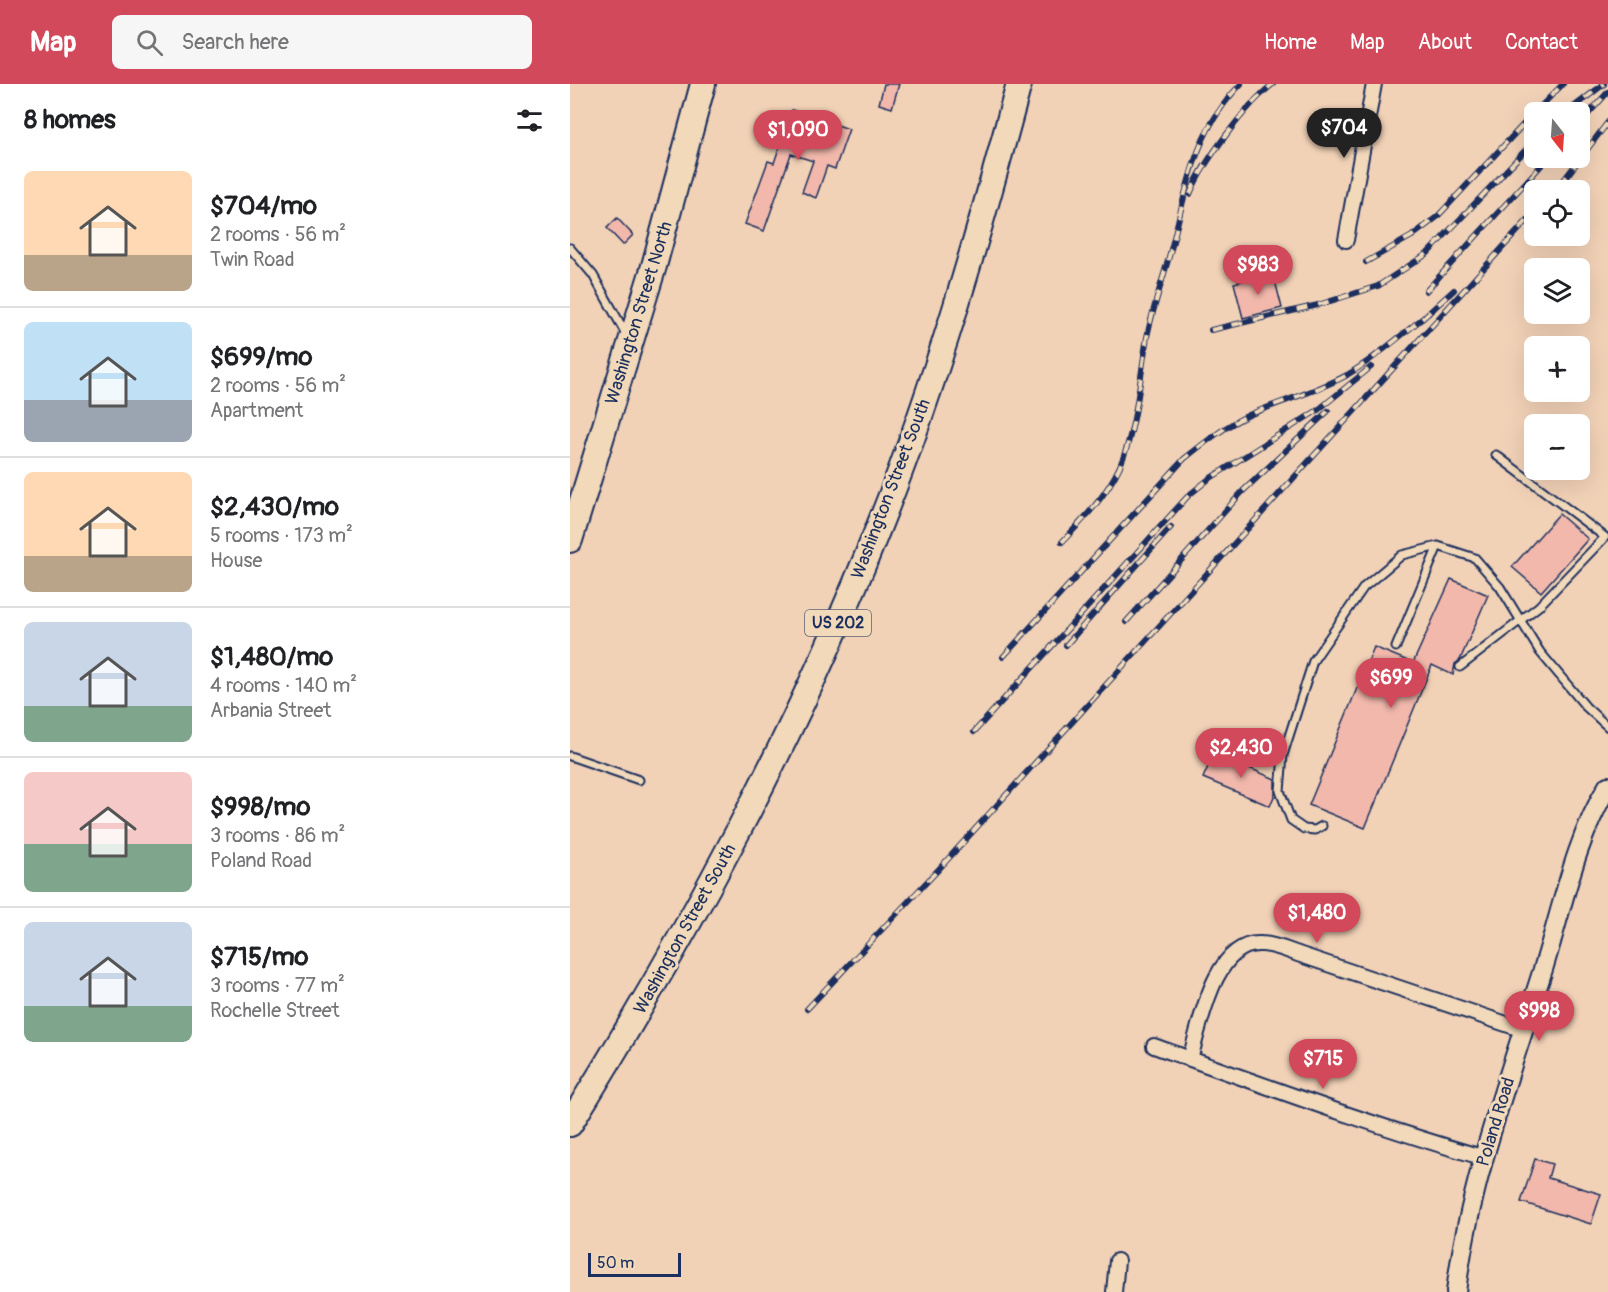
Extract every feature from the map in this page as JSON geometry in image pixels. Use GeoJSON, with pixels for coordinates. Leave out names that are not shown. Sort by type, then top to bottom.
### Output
{"type":"FeatureCollection","features":[{"type":"Feature","properties":{"kind":"highway","name":"Washington Street North"},"geometry":{"type":"LineString","coordinates":[[570,540],[631,343],[682,168],[703,84]]}},
{"type":"Feature","properties":{"kind":"highway","name":"Washington Street South"},"geometry":{"type":"LineString","coordinates":[[570,1124],[630,1027],[720,869],[765,780],[838,623],[880,525],[946,340],[974,249],[1019,84]]}},
{"type":"Feature","properties":{"kind":"street"},"geometry":{"type":"LineString","coordinates":[[1346,240],[1374,84]]}},
{"type":"Feature","properties":{"kind":"street","name":"Poland Road"},"geometry":{"type":"LineString","coordinates":[[1455,1292],[1463,1238],[1485,1158],[1571,873],[1593,814],[1608,786]]}},
{"type":"Feature","properties":{"kind":"street"},"geometry":{"type":"LineString","coordinates":[[1190,1059],[1220,970],[1235,951],[1250,944],[1261,944],[1290,952],[1524,1030]]}},
{"type":"Feature","properties":{"kind":"street"},"geometry":{"type":"LineString","coordinates":[[1154,1046],[1254,1084],[1485,1158]]}},
{"type":"Feature","properties":{"kind":"street"},"geometry":{"type":"LineString","coordinates":[[1114,1292],[1117,1261]]}},
{"type":"Feature","properties":{"kind":"lane"},"geometry":{"type":"LineString","coordinates":[[570,248],[592,275],[631,343]]}},
{"type":"Feature","properties":{"kind":"lane"},"geometry":{"type":"LineString","coordinates":[[1460,667],[1539,606],[1606,539],[1496,455]]}},
{"type":"Feature","properties":{"kind":"lane"},"geometry":{"type":"LineString","coordinates":[[1396,647],[1438,546]]}},
{"type":"Feature","properties":{"kind":"lane"},"geometry":{"type":"LineString","coordinates":[[1322,826],[1315,830],[1304,829],[1291,820],[1280,791],[1283,755],[1313,660],[1364,586],[1402,555],[1438,546],[1475,558],[1500,587],[1540,652],[1586,707],[1608,727]]}},
{"type":"Feature","properties":{"kind":"lane"},"geometry":{"type":"LineString","coordinates":[[570,756],[639,780]]}},
{"type":"Feature","properties":{"kind":"building"},"geometry":{"type":"Polygon","coordinates":[[[884,84],[899,84],[892,108],[879,104],[884,84]]]}},
{"type":"Feature","properties":{"kind":"building"},"geometry":{"type":"Polygon","coordinates":[[[792,110],[849,129],[835,169],[827,166],[816,198],[802,192],[813,161],[791,154],[764,231],[745,224],[768,161],[774,163],[792,110]]]}},
{"type":"Feature","properties":{"kind":"building"},"geometry":{"type":"Polygon","coordinates":[[[617,218],[633,235],[623,245],[607,228],[617,218]]]}},
{"type":"Feature","properties":{"kind":"building"},"geometry":{"type":"Polygon","coordinates":[[[1273,273],[1282,308],[1243,318],[1234,283],[1273,273]]]}},
{"type":"Feature","properties":{"kind":"building"},"geometry":{"type":"Polygon","coordinates":[[[1559,514],[1588,539],[1541,592],[1512,567],[1559,514]]]}},
{"type":"Feature","properties":{"kind":"building"},"geometry":{"type":"Polygon","coordinates":[[[1451,579],[1488,595],[1460,660],[1455,664],[1453,675],[1432,665],[1365,828],[1309,805],[1374,647],[1413,663],[1451,579]]]}},
{"type":"Feature","properties":{"kind":"building"},"geometry":{"type":"Polygon","coordinates":[[[1214,753],[1275,779],[1275,794],[1270,806],[1203,778],[1214,753]]]}},
{"type":"Feature","properties":{"kind":"building"},"geometry":{"type":"Polygon","coordinates":[[[1535,1159],[1552,1164],[1548,1178],[1601,1194],[1591,1224],[1521,1202],[1535,1159]]]}},
{"type":"Feature","properties":{"kind":"railway"},"geometry":{"type":"LineString","coordinates":[[1062,542],[1101,497],[1120,466],[1134,420],[1149,326],[1187,185],[1202,142],[1212,122],[1241,84]]}},
{"type":"Feature","properties":{"kind":"railway"},"geometry":{"type":"LineString","coordinates":[[1190,194],[1226,135],[1250,106],[1273,84]]}},
{"type":"Feature","properties":{"kind":"railway"},"geometry":{"type":"LineString","coordinates":[[1545,102],[1563,84]]}},
{"type":"Feature","properties":{"kind":"railway"},"geometry":{"type":"LineString","coordinates":[[1580,102],[1604,84]]}},
{"type":"Feature","properties":{"kind":"railway"},"geometry":{"type":"LineString","coordinates":[[1590,112],[1608,92]]}},
{"type":"Feature","properties":{"kind":"railway"},"geometry":{"type":"LineString","coordinates":[[1564,180],[1608,122]]}},
{"type":"Feature","properties":{"kind":"railway"},"geometry":{"type":"LineString","coordinates":[[1366,262],[1412,236],[1437,217],[1524,124]]}},
{"type":"Feature","properties":{"kind":"railway"},"geometry":{"type":"LineString","coordinates":[[1211,330],[1318,305],[1378,286],[1427,254],[1524,152]]}},
{"type":"Feature","properties":{"kind":"railway"},"geometry":{"type":"LineString","coordinates":[[1426,291],[1539,168]]}},
{"type":"Feature","properties":{"kind":"railway"},"geometry":{"type":"LineString","coordinates":[[807,1009],[938,870],[1524,224]]}},
{"type":"Feature","properties":{"kind":"railway"},"geometry":{"type":"LineString","coordinates":[[1422,319],[1454,290]]}},
{"type":"Feature","properties":{"kind":"railway"},"geometry":{"type":"LineString","coordinates":[[1003,657],[1184,459],[1240,419],[1347,375],[1378,354],[1428,314]]}},
{"type":"Feature","properties":{"kind":"railway"},"geometry":{"type":"LineString","coordinates":[[974,732],[1189,495],[1209,479],[1318,410],[1371,367]]}},
{"type":"Feature","properties":{"kind":"railway"},"geometry":{"type":"LineString","coordinates":[[1126,622],[1243,491],[1328,411]]}},
{"type":"Feature","properties":{"kind":"railway"},"geometry":{"type":"LineString","coordinates":[[1066,645],[1171,527]]}}]}
